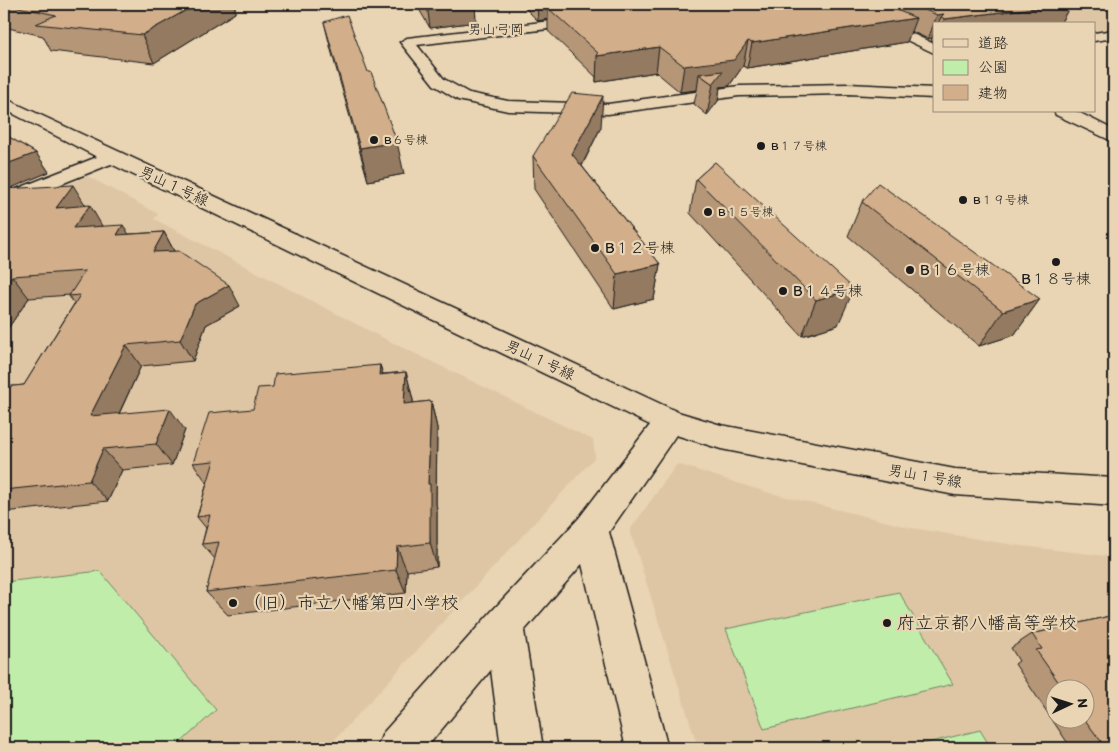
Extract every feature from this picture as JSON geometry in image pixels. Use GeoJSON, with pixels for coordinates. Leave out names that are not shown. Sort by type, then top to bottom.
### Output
{"type":"FeatureCollection","features":[{"type":"Feature","properties":{"kind":"street"},"geometry":{"type":"LineString","coordinates":[[841,4],[933,49]]}},
{"type":"Feature","properties":{"kind":"street"},"geometry":{"type":"LineString","coordinates":[[594,20],[407,42],[439,82],[464,97],[508,106],[608,109],[738,91],[848,89],[933,93]]}},
{"type":"Feature","properties":{"kind":"street"},"geometry":{"type":"LineString","coordinates":[[1096,37],[1114,34]]}},
{"type":"Feature","properties":{"kind":"street","name":"男山１号線"},"geometry":{"type":"LineString","coordinates":[[4,103],[112,157],[669,421],[721,437],[955,482],[1114,492]]}},
{"type":"Feature","properties":{"kind":"street"},"geometry":{"type":"LineString","coordinates":[[1064,112],[1114,137]]}},
{"type":"Feature","properties":{"kind":"street"},"geometry":{"type":"LineString","coordinates":[[4,201],[112,157]]}},
{"type":"Feature","properties":{"kind":"street"},"geometry":{"type":"LineString","coordinates":[[398,748],[504,625],[591,529],[669,421]]}},
{"type":"Feature","properties":{"kind":"street"},"geometry":{"type":"LineString","coordinates":[[591,529],[646,748]]}},
{"type":"Feature","properties":{"kind":"street"},"geometry":{"type":"LineString","coordinates":[[504,625],[522,748]]}},
{"type":"Feature","properties":{"kind":"shaded area"},"geometry":{"type":"Polygon","coordinates":[[[854,4],[1114,4],[1114,29],[1096,32],[1096,22],[933,22],[933,41],[854,4]]]}},
{"type":"Feature","properties":{"kind":"shaded area","name":"（旧）市立八幡第四小学校"},"geometry":{"type":"Polygon","coordinates":[[[87,176],[158,214],[154,219],[387,340],[593,440],[595,457],[327,748],[4,748],[4,212],[87,176]]]}},
{"type":"Feature","properties":{"kind":"shaded area","name":"府立京都八幡高等学校"},"geometry":{"type":"Polygon","coordinates":[[[677,464],[766,492],[912,528],[1014,545],[1114,557],[1114,748],[698,748],[630,530],[677,464]]]}},
{"type":"Feature","properties":{"kind":"green space"},"geometry":{"type":"Polygon","coordinates":[[[100,571],[216,710],[175,748],[4,748],[4,582],[100,571]]]}},
{"type":"Feature","properties":{"kind":"green space"},"geometry":{"type":"Polygon","coordinates":[[[899,592],[953,684],[764,729],[726,629],[899,592]]]}},
{"type":"Feature","properties":{"kind":"green space"},"geometry":{"type":"Polygon","coordinates":[[[980,730],[991,748],[907,748],[980,730]]]}},
{"type":"Feature","properties":{"kind":"building"},"geometry":{"type":"Polygon","coordinates":[[[4,4],[197,4],[142,35],[36,24],[56,15],[4,4]]]}},
{"type":"Feature","properties":{"kind":"building"},"geometry":{"type":"Polygon","coordinates":[[[584,4],[882,4],[916,18],[752,43],[748,41],[734,60],[684,66],[659,47],[597,56],[598,53],[548,8],[584,4]]]}},
{"type":"Feature","properties":{"kind":"building"},"geometry":{"type":"Polygon","coordinates":[[[911,4],[1066,4],[945,19],[941,17],[944,14],[937,15],[911,4]]]}},
{"type":"Feature","properties":{"kind":"building"},"geometry":{"type":"Polygon","coordinates":[[[347,15],[397,142],[360,148],[324,22],[347,15]]]}},
{"type":"Feature","properties":{"kind":"building"},"geometry":{"type":"Polygon","coordinates":[[[723,71],[713,84],[699,74],[723,71]]]}},
{"type":"Feature","properties":{"kind":"building"},"geometry":{"type":"Polygon","coordinates":[[[572,93],[603,96],[572,154],[660,264],[617,274],[533,156],[572,93]]]}},
{"type":"Feature","properties":{"kind":"building"},"geometry":{"type":"Polygon","coordinates":[[[4,134],[36,153],[4,165],[4,134]]]}},
{"type":"Feature","properties":{"kind":"building"},"geometry":{"type":"Polygon","coordinates":[[[715,162],[854,289],[816,300],[696,179],[715,162]]]}},
{"type":"Feature","properties":{"kind":"building"},"geometry":{"type":"Polygon","coordinates":[[[878,183],[1040,299],[1003,311],[862,202],[878,183]]]}},
{"type":"Feature","properties":{"kind":"building"},"geometry":{"type":"Polygon","coordinates":[[[73,185],[56,208],[90,205],[73,228],[123,225],[117,235],[164,232],[153,252],[179,251],[229,285],[195,304],[180,340],[126,345],[90,416],[170,409],[156,444],[103,449],[89,481],[4,490],[4,387],[24,385],[80,295],[69,296],[85,271],[12,276],[4,287],[4,189],[73,185]]]}},
{"type":"Feature","properties":{"kind":"building"},"geometry":{"type":"Polygon","coordinates":[[[380,365],[379,375],[406,372],[404,404],[431,401],[428,484],[430,484],[430,543],[397,547],[396,570],[206,592],[219,542],[202,544],[210,515],[197,517],[214,461],[193,463],[209,413],[253,409],[258,388],[273,387],[275,374],[380,365]]]}},
{"type":"Feature","properties":{"kind":"building"},"geometry":{"type":"Polygon","coordinates":[[[1114,615],[1114,748],[1106,748],[1092,730],[1096,730],[1096,680],[1057,680],[1036,650],[1042,649],[1032,634],[1114,615]]]}},
{"type":"Feature","properties":{"kind":"place","name":"B６号棟"},"geometry":{"type":"Point","coordinates":[374,140]}},
{"type":"Feature","properties":{"kind":"place","name":"B１７号棟"},"geometry":{"type":"Point","coordinates":[761,146]}},
{"type":"Feature","properties":{"kind":"place","name":"B１９号棟"},"geometry":{"type":"Point","coordinates":[963,200]}},
{"type":"Feature","properties":{"kind":"place","name":"B１５号棟"},"geometry":{"type":"Point","coordinates":[708,212]}},
{"type":"Feature","properties":{"kind":"place","name":"B１２号棟"},"geometry":{"type":"Point","coordinates":[595,248]}},
{"type":"Feature","properties":{"kind":"place","name":"B１８号棟"},"geometry":{"type":"Point","coordinates":[1056,262]}},
{"type":"Feature","properties":{"kind":"place","name":"B１６号棟"},"geometry":{"type":"Point","coordinates":[910,270]}},
{"type":"Feature","properties":{"kind":"place","name":"B１４号棟"},"geometry":{"type":"Point","coordinates":[783,291]}},
{"type":"Feature","properties":{"kind":"place","name":"（旧）市立八幡第四小学校"},"geometry":{"type":"Point","coordinates":[233,603]}},
{"type":"Feature","properties":{"kind":"place","name":"府立京都八幡高等学校"},"geometry":{"type":"Point","coordinates":[887,623]}},
{"type":"Feature","properties":{"kind":"district","name":"男山弓岡"},"geometry":{"type":"Point","coordinates":[496,29]}}]}
